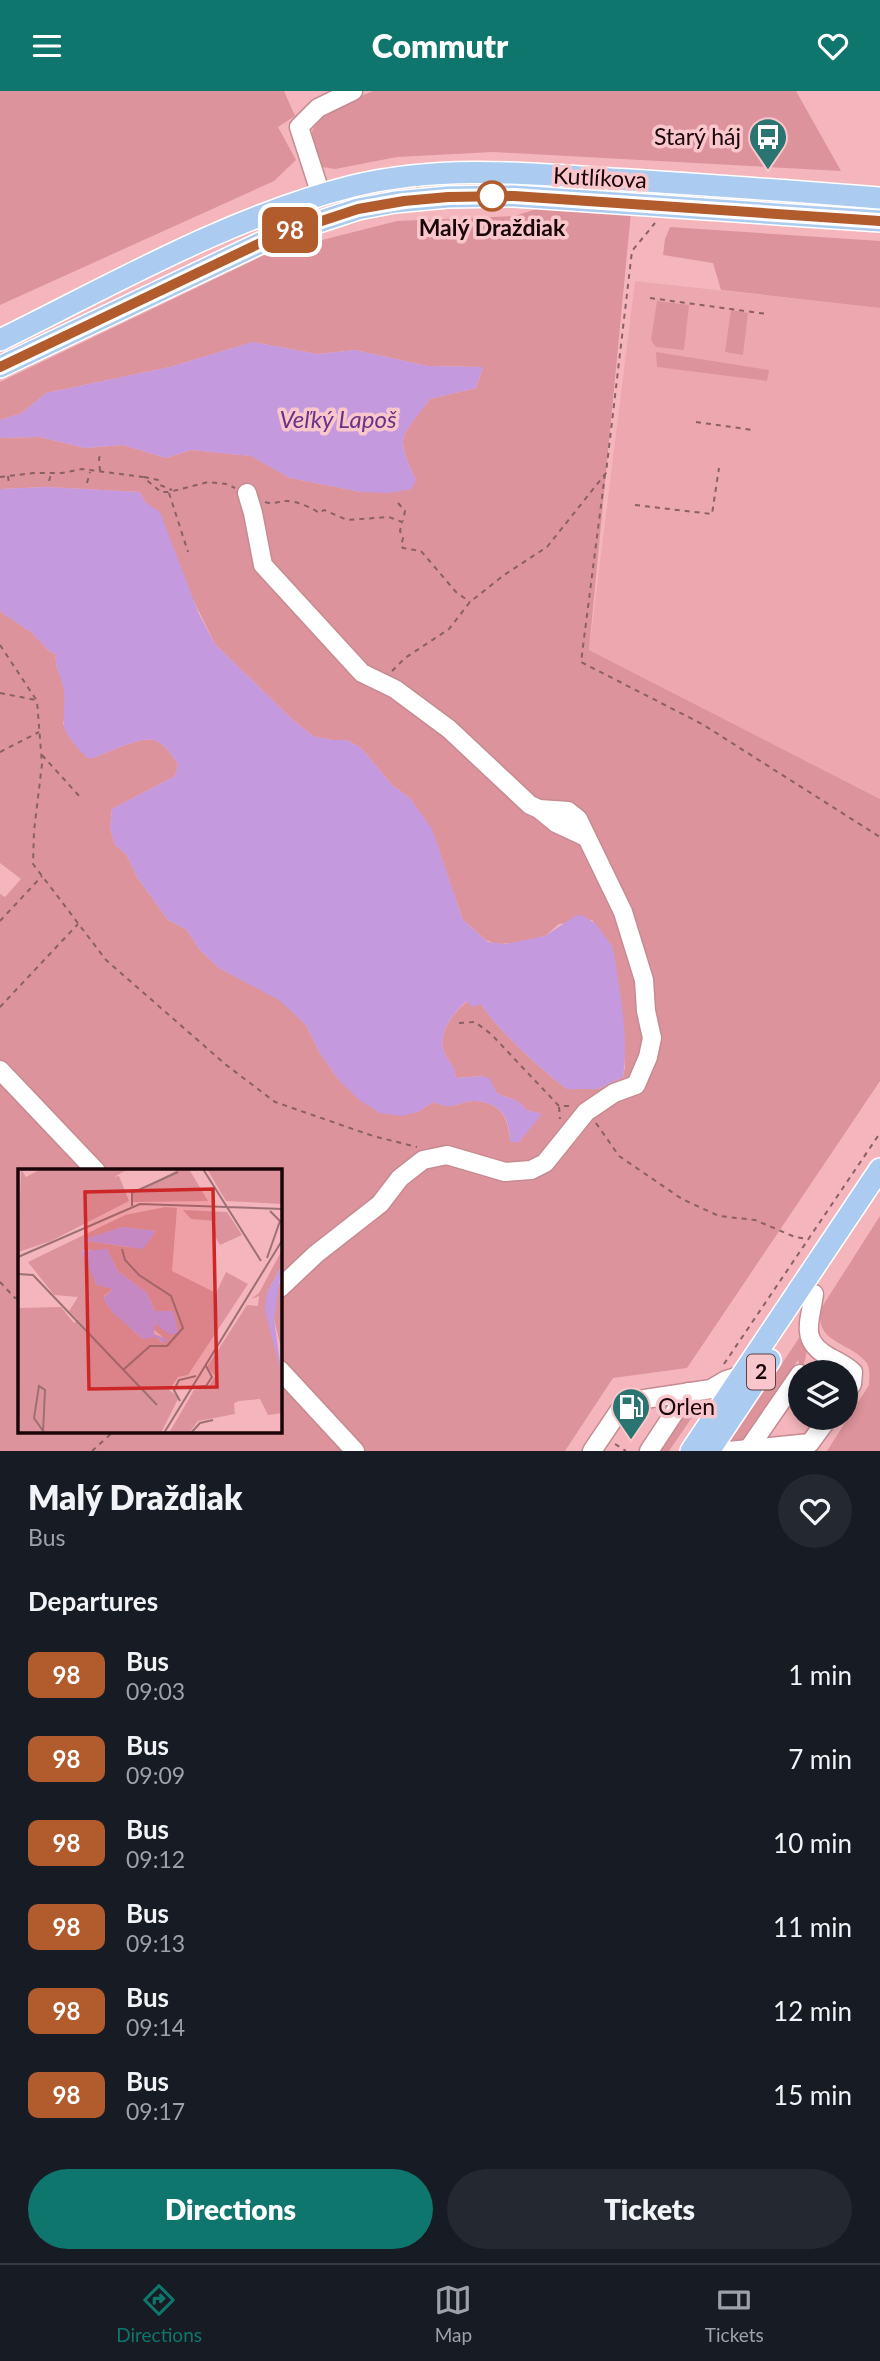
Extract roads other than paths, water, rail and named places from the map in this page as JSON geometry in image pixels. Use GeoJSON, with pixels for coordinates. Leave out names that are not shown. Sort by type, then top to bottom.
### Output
{"type":"FeatureCollection","features":[{"type":"Feature","properties":{"kind":"main road","name":"Kutlíkova"},"geometry":{"type":"LineString","coordinates":[[0,340],[216,235],[285,206],[373,182],[409,177],[502,173],[875,193]]}},
{"type":"Feature","properties":{"kind":"main road"},"geometry":{"type":"LineString","coordinates":[[321,195],[328,218]]}},
{"type":"Feature","properties":{"kind":"main road","name":"Kutlíkova"},"geometry":{"type":"LineString","coordinates":[[0,367],[244,249],[290,230],[358,209],[421,198],[514,196],[880,221]]}},
{"type":"Feature","properties":{"kind":"main road","name":"2"},"geometry":{"type":"LineString","coordinates":[[691,1451],[733,1369],[880,1169]]}},
{"type":"Feature","properties":{"kind":"main road","name":"2"},"geometry":{"type":"LineString","coordinates":[[709,1451],[880,1194]]}},
{"type":"Feature","properties":{"kind":"street"},"geometry":{"type":"LineString","coordinates":[[321,195],[299,127],[318,108],[353,91]]}},
{"type":"Feature","properties":{"kind":"street"},"geometry":{"type":"LineString","coordinates":[[247,493],[263,565],[362,673],[395,689],[449,729],[519,797],[539,809],[568,811],[578,819],[623,912],[644,980],[646,1011],[652,1038],[648,1057],[636,1085],[614,1093],[586,1112],[545,1163],[531,1170],[505,1172],[447,1155],[423,1160],[400,1178],[380,1204],[316,1254],[282,1286]]}},
{"type":"Feature","properties":{"kind":"street"},"geometry":{"type":"LineString","coordinates":[[0,1070],[94,1169]]}},
{"type":"Feature","properties":{"kind":"street"},"geometry":{"type":"LineString","coordinates":[[814,1294],[809,1331],[813,1346],[834,1360]]}},
{"type":"Feature","properties":{"kind":"street"},"geometry":{"type":"LineString","coordinates":[[810,1360],[817,1349]]}},
{"type":"Feature","properties":{"kind":"street"},"geometry":{"type":"LineString","coordinates":[[592,1451],[625,1402],[711,1389],[726,1380],[733,1369]]}},
{"type":"Feature","properties":{"kind":"street"},"geometry":{"type":"LineString","coordinates":[[282,1372],[355,1451]]}},
{"type":"Feature","properties":{"kind":"street"},"geometry":{"type":"LineString","coordinates":[[649,1451],[688,1392]]}},
{"type":"Feature","properties":{"kind":"street"},"geometry":{"type":"LineString","coordinates":[[749,1448],[788,1392]]}},
{"type":"Feature","properties":{"kind":"street"},"geometry":{"type":"LineString","coordinates":[[728,1451],[810,1443],[820,1430]]}},
{"type":"Feature","properties":{"kind":"water","name":"Veľký Lapoš"},"geometry":{"type":"Polygon","coordinates":[[[253,342],[318,354],[355,350],[428,366],[483,367],[476,388],[430,399],[412,422],[403,445],[416,480],[412,489],[389,493],[361,492],[290,478],[251,456],[191,450],[166,458],[123,445],[85,448],[40,437],[0,438],[0,420],[22,413],[46,393],[170,367],[253,342]]]}},
{"type":"Feature","properties":{"kind":"water"},"geometry":{"type":"Polygon","coordinates":[[[47,487],[140,492],[145,502],[160,512],[199,614],[215,644],[294,721],[313,736],[347,740],[361,748],[392,785],[410,798],[432,829],[463,920],[488,942],[505,944],[545,936],[575,916],[582,915],[596,924],[614,953],[624,1030],[623,1077],[598,1089],[567,1089],[508,1037],[481,1004],[472,1007],[467,1001],[447,1025],[443,1039],[445,1054],[456,1078],[489,1078],[498,1094],[518,1101],[527,1110],[542,1114],[519,1142],[510,1142],[503,1114],[485,1102],[473,1101],[449,1106],[433,1102],[418,1112],[402,1116],[380,1113],[359,1100],[338,1079],[321,1055],[306,1025],[279,1000],[219,968],[199,949],[186,929],[168,920],[137,877],[126,854],[115,845],[110,828],[112,809],[175,776],[178,764],[161,744],[148,739],[87,758],[70,739],[64,726],[64,692],[56,654],[0,609],[0,489],[47,487]]]}},
{"type":"Feature","properties":{"kind":"place","name":"Starý háj"},"geometry":{"type":"Point","coordinates":[768,171]}},
{"type":"Feature","properties":{"kind":"place","name":"Malý Draždiak"},"geometry":{"type":"Point","coordinates":[492,196]}},
{"type":"Feature","properties":{"kind":"place","name":"Orlen"},"geometry":{"type":"Point","coordinates":[631,1441]}}]}
